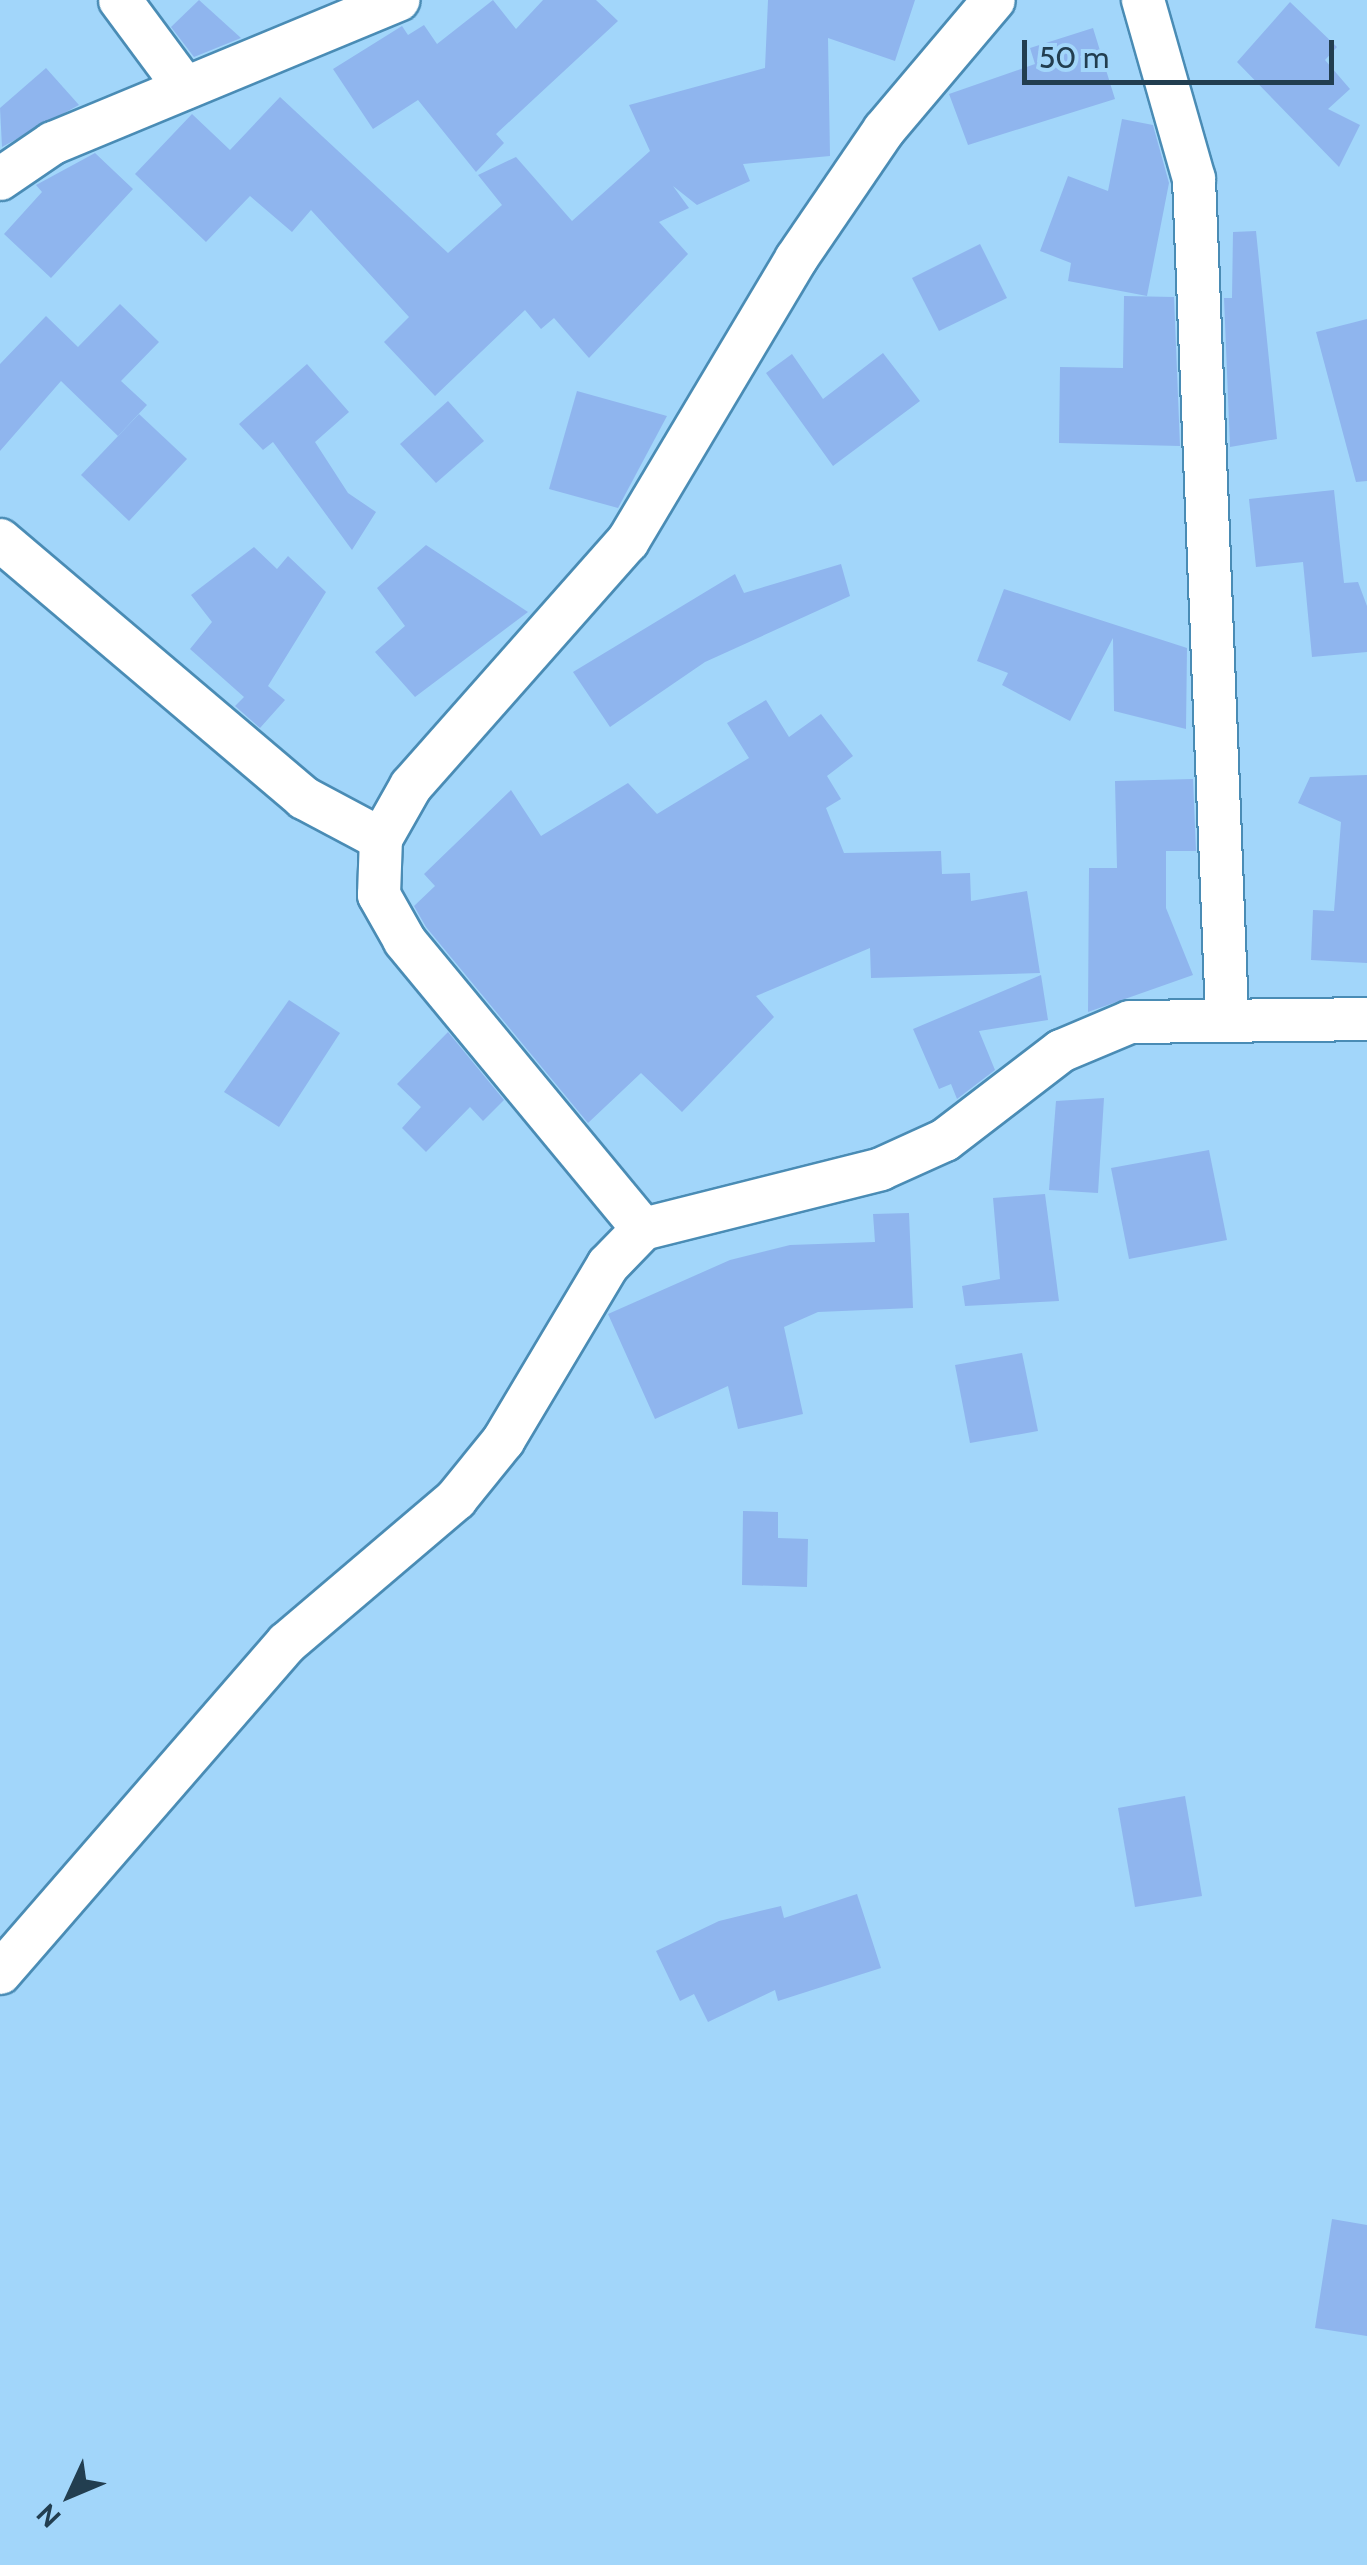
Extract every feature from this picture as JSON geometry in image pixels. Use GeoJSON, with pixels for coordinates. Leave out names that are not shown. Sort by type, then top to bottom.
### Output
{"type":"FeatureCollection","features":[{"type":"Feature","properties":{"kind":"street"},"geometry":{"type":"LineString","coordinates":[[120,0],[185,88]]}},
{"type":"Feature","properties":{"kind":"street"},"geometry":{"type":"LineString","coordinates":[[0,179],[53,143],[399,0]]}},
{"type":"Feature","properties":{"kind":"street"},"geometry":{"type":"LineString","coordinates":[[643,1229],[405,941],[379,895],[382,839],[411,786],[628,541],[796,260],[884,130],[994,0]]}},
{"type":"Feature","properties":{"kind":"street"},"geometry":{"type":"LineString","coordinates":[[1143,0],[1194,179],[1227,1015]]}},
{"type":"Feature","properties":{"kind":"street"},"geometry":{"type":"LineString","coordinates":[[0,540],[304,798],[382,839]]}},
{"type":"Feature","properties":{"kind":"street"},"geometry":{"type":"LineString","coordinates":[[0,1972],[287,1643],[456,1499],[503,1441],[608,1265],[643,1229],[881,1168],[946,1140],[1061,1051],[1130,1022],[1227,1015],[1367,1019]]}},
{"type":"Feature","properties":{"kind":"building"},"geometry":{"type":"Polygon","coordinates":[[[199,0],[241,38],[194,57],[171,27],[199,0]]]}},
{"type":"Feature","properties":{"kind":"building"},"geometry":{"type":"Polygon","coordinates":[[[493,0],[516,29],[543,0],[596,0],[618,21],[496,134],[504,143],[476,172],[418,100],[373,129],[333,69],[402,26],[408,35],[424,25],[437,44],[493,0]]]}},
{"type":"Feature","properties":{"kind":"building"},"geometry":{"type":"Polygon","coordinates":[[[768,0],[915,0],[895,61],[828,38],[830,156],[743,164],[750,181],[697,205],[673,186],[689,208],[659,222],[688,254],[589,358],[554,318],[541,329],[525,310],[435,396],[384,342],[409,317],[311,210],[292,232],[250,196],[206,242],[135,174],[192,114],[230,150],[280,97],[448,253],[502,205],[478,175],[516,157],[572,221],[650,151],[629,105],[765,68],[768,0]]]}},
{"type":"Feature","properties":{"kind":"building"},"geometry":{"type":"Polygon","coordinates":[[[1290,2],[1337,47],[1325,60],[1350,89],[1328,109],[1360,125],[1339,167],[1237,62],[1290,2]]]}},
{"type":"Feature","properties":{"kind":"building"},"geometry":{"type":"Polygon","coordinates":[[[1093,28],[1115,99],[968,145],[949,94],[1035,64],[1030,48],[1093,28]]]}},
{"type":"Feature","properties":{"kind":"building"},"geometry":{"type":"Polygon","coordinates":[[[46,68],[79,105],[2,147],[0,108],[46,68]]]}},
{"type":"Feature","properties":{"kind":"building"},"geometry":{"type":"Polygon","coordinates":[[[1122,119],[1153,125],[1169,183],[1147,296],[1068,281],[1071,263],[1040,251],[1068,176],[1108,191],[1122,119]]]}},
{"type":"Feature","properties":{"kind":"building"},"geometry":{"type":"Polygon","coordinates":[[[95,153],[133,189],[51,278],[4,234],[42,192],[36,185],[95,153]]]}},
{"type":"Feature","properties":{"kind":"building"},"geometry":{"type":"Polygon","coordinates":[[[1256,231],[1277,439],[1230,447],[1224,298],[1232,298],[1233,232],[1256,231]]]}},
{"type":"Feature","properties":{"kind":"building"},"geometry":{"type":"Polygon","coordinates":[[[980,244],[1007,298],[939,331],[912,278],[980,244]]]}},
{"type":"Feature","properties":{"kind":"building"},"geometry":{"type":"Polygon","coordinates":[[[1124,296],[1174,297],[1180,446],[1059,443],[1060,367],[1123,368],[1124,296]]]}},
{"type":"Feature","properties":{"kind":"building"},"geometry":{"type":"Polygon","coordinates":[[[120,304],[159,342],[121,381],[147,405],[118,436],[61,381],[0,451],[0,364],[46,316],[78,347],[120,304]]]}},
{"type":"Feature","properties":{"kind":"building"},"geometry":{"type":"Polygon","coordinates":[[[1367,319],[1367,481],[1356,482],[1316,332],[1367,319]]]}},
{"type":"Feature","properties":{"kind":"building"},"geometry":{"type":"Polygon","coordinates":[[[883,353],[920,401],[833,466],[766,373],[792,354],[823,399],[883,353]]]}},
{"type":"Feature","properties":{"kind":"building"},"geometry":{"type":"Polygon","coordinates":[[[307,364],[349,412],[315,442],[348,493],[376,512],[352,550],[273,442],[263,450],[239,424],[307,364]]]}},
{"type":"Feature","properties":{"kind":"building"},"geometry":{"type":"Polygon","coordinates":[[[577,391],[667,416],[618,508],[549,489],[577,391]]]}},
{"type":"Feature","properties":{"kind":"building"},"geometry":{"type":"Polygon","coordinates":[[[448,401],[484,441],[436,483],[400,444],[448,401]]]}},
{"type":"Feature","properties":{"kind":"building"},"geometry":{"type":"Polygon","coordinates":[[[139,414],[187,459],[129,521],[81,475],[139,414]]]}},
{"type":"Feature","properties":{"kind":"building"},"geometry":{"type":"Polygon","coordinates":[[[1334,490],[1344,583],[1358,582],[1367,606],[1367,652],[1312,657],[1303,562],[1256,567],[1249,499],[1334,490]]]}},
{"type":"Feature","properties":{"kind":"building"},"geometry":{"type":"Polygon","coordinates":[[[426,545],[528,612],[415,697],[375,652],[405,626],[377,588],[426,545]]]}},
{"type":"Feature","properties":{"kind":"building"},"geometry":{"type":"Polygon","coordinates":[[[254,547],[277,569],[288,556],[326,592],[268,686],[285,700],[260,728],[235,706],[244,697],[190,649],[212,622],[191,595],[254,547]]]}},
{"type":"Feature","properties":{"kind":"building"},"geometry":{"type":"Polygon","coordinates":[[[841,564],[850,596],[705,662],[610,727],[573,672],[735,574],[744,593],[841,564]]]}},
{"type":"Feature","properties":{"kind":"building"},"geometry":{"type":"Polygon","coordinates":[[[1004,589],[1187,648],[1186,729],[1114,711],[1113,638],[1070,721],[1002,685],[1008,673],[977,661],[1004,589]]]}},
{"type":"Feature","properties":{"kind":"building"},"geometry":{"type":"Polygon","coordinates":[[[766,700],[789,737],[821,714],[853,756],[827,776],[841,799],[826,808],[844,853],[941,851],[942,874],[970,873],[971,901],[1027,891],[1040,973],[871,978],[870,948],[756,996],[774,1017],[682,1112],[641,1073],[588,1123],[426,927],[414,906],[435,886],[424,874],[511,790],[541,836],[628,783],[657,814],[749,758],[727,723],[766,700]]]}},
{"type":"Feature","properties":{"kind":"building"},"geometry":{"type":"Polygon","coordinates":[[[1367,775],[1367,963],[1311,960],[1313,910],[1334,911],[1341,822],[1298,803],[1310,777],[1367,775]]]}},
{"type":"Feature","properties":{"kind":"building"},"geometry":{"type":"Polygon","coordinates":[[[1193,779],[1196,851],[1166,851],[1166,908],[1193,975],[1088,1012],[1089,868],[1117,868],[1115,781],[1193,779]]]}},
{"type":"Feature","properties":{"kind":"building"},"geometry":{"type":"Polygon","coordinates":[[[1041,975],[1048,1020],[979,1031],[995,1070],[957,1099],[951,1084],[939,1089],[913,1029],[1041,975]]]}},
{"type":"Feature","properties":{"kind":"building"},"geometry":{"type":"Polygon","coordinates":[[[289,1000],[340,1033],[279,1127],[224,1092],[289,1000]]]}},
{"type":"Feature","properties":{"kind":"building"},"geometry":{"type":"Polygon","coordinates":[[[448,1032],[504,1100],[483,1121],[470,1107],[426,1152],[402,1128],[421,1107],[397,1084],[448,1032]]]}},
{"type":"Feature","properties":{"kind":"building"},"geometry":{"type":"Polygon","coordinates":[[[1104,1098],[1098,1193],[1049,1190],[1056,1101],[1104,1098]]]}},
{"type":"Feature","properties":{"kind":"building"},"geometry":{"type":"Polygon","coordinates":[[[1209,1150],[1227,1240],[1129,1259],[1111,1168],[1209,1150]]]}},
{"type":"Feature","properties":{"kind":"building"},"geometry":{"type":"Polygon","coordinates":[[[1045,1194],[1059,1301],[965,1306],[962,1286],[1000,1279],[993,1198],[1045,1194]]]}},
{"type":"Feature","properties":{"kind":"building"},"geometry":{"type":"Polygon","coordinates":[[[909,1213],[913,1308],[818,1312],[784,1327],[803,1414],[738,1429],[728,1386],[655,1419],[608,1314],[730,1260],[790,1245],[875,1242],[873,1214],[909,1213]]]}},
{"type":"Feature","properties":{"kind":"building"},"geometry":{"type":"Polygon","coordinates":[[[1022,1353],[1038,1431],[970,1443],[955,1365],[1022,1353]]]}},
{"type":"Feature","properties":{"kind":"building"},"geometry":{"type":"Polygon","coordinates":[[[743,1511],[778,1512],[778,1538],[808,1539],[807,1587],[742,1585],[743,1511]]]}},
{"type":"Feature","properties":{"kind":"building"},"geometry":{"type":"Polygon","coordinates":[[[1185,1796],[1202,1896],[1135,1907],[1118,1808],[1185,1796]]]}},
{"type":"Feature","properties":{"kind":"building"},"geometry":{"type":"Polygon","coordinates":[[[857,1894],[881,1968],[778,2001],[775,1990],[708,2022],[694,1994],[680,2001],[656,1951],[719,1921],[781,1906],[784,1918],[857,1894]]]}},
{"type":"Feature","properties":{"kind":"building"},"geometry":{"type":"Polygon","coordinates":[[[1332,2219],[1367,2225],[1367,2336],[1315,2328],[1332,2219]]]}}]}
